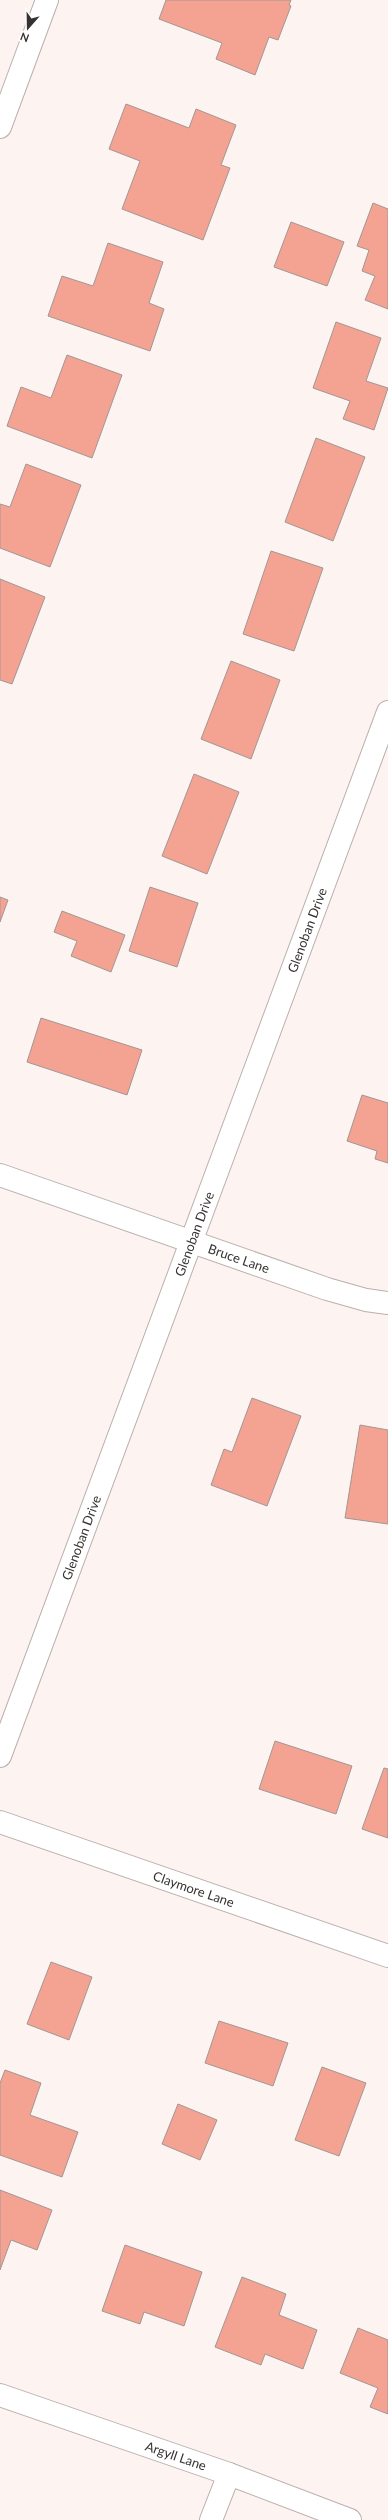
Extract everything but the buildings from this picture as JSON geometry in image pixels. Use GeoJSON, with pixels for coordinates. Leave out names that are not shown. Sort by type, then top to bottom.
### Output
{"type":"FeatureCollection","features":[{"type":"Feature","properties":{"kind":"street"},"geometry":{"type":"LineString","coordinates":[[0,127],[47,0]]}},
{"type":"Feature","properties":{"kind":"street","name":"Glenoban Drive"},"geometry":{"type":"LineString","coordinates":[[0,1756],[388,712]]}},
{"type":"Feature","properties":{"kind":"street","name":"Bruce Lane"},"geometry":{"type":"LineString","coordinates":[[0,1175],[327,1288],[366,1300],[388,1303]]}},
{"type":"Feature","properties":{"kind":"street","name":"Claymore Lane"},"geometry":{"type":"LineString","coordinates":[[0,1822],[388,1956]]}},
{"type":"Feature","properties":{"kind":"street","name":"Argyll Lane"},"geometry":{"type":"LineString","coordinates":[[0,2395],[229,2474],[350,2520]]}},
{"type":"Feature","properties":{"kind":"street"},"geometry":{"type":"LineString","coordinates":[[211,2520],[229,2474]]}}]}
